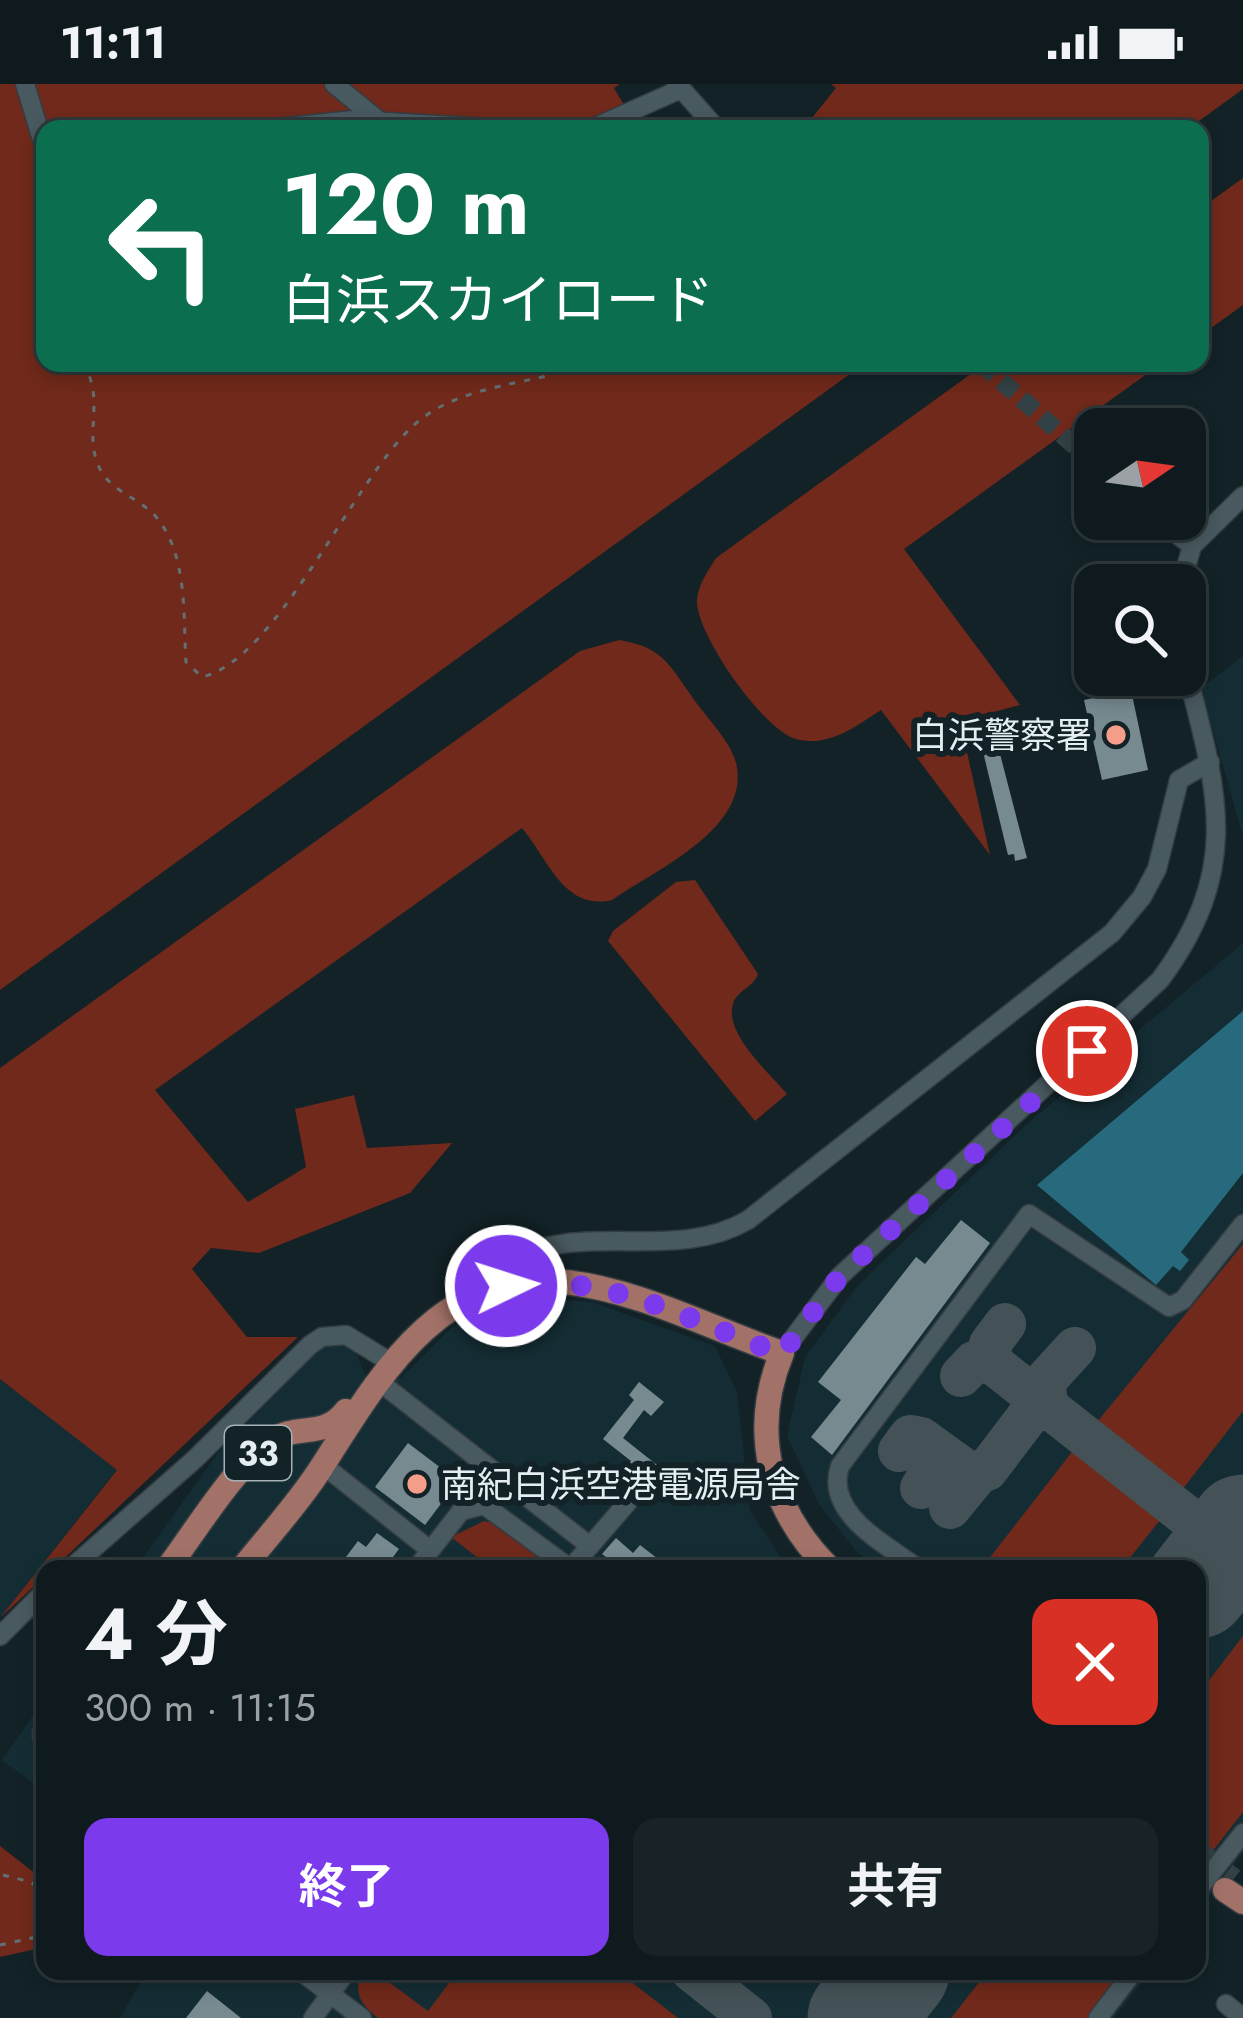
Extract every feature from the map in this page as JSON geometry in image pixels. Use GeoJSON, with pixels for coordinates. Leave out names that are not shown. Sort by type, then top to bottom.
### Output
{"type":"FeatureCollection","features":[{"type":"Feature","properties":{"kind":"main road","name":"33"},"geometry":{"type":"LineString","coordinates":[[249,1560],[448,1309],[506,1286],[545,1281],[590,1286],[782,1354]]}},
{"type":"Feature","properties":{"kind":"main road"},"geometry":{"type":"LineString","coordinates":[[782,1354],[766,1413],[769,1463],[783,1508],[823,1560]]}},
{"type":"Feature","properties":{"kind":"main road","name":"33"},"geometry":{"type":"LineString","coordinates":[[175,1560],[274,1438],[332,1426],[388,1379]]}},
{"type":"Feature","properties":{"kind":"main road"},"geometry":{"type":"LineString","coordinates":[[238,1478],[275,1450],[290,1445],[323,1465]]}},
{"type":"Feature","properties":{"kind":"street"},"geometry":{"type":"LineString","coordinates":[[25,84],[36,120]]}},
{"type":"Feature","properties":{"kind":"street"},"geometry":{"type":"LineString","coordinates":[[334,84],[378,120]]}},
{"type":"Feature","properties":{"kind":"street"},"geometry":{"type":"LineString","coordinates":[[610,120],[679,87],[709,120]]}},
{"type":"Feature","properties":{"kind":"street"},"geometry":{"type":"LineString","coordinates":[[1186,564],[1192,546],[1243,496]]}},
{"type":"Feature","properties":{"kind":"street"},"geometry":{"type":"LineString","coordinates":[[1184,540],[1192,546]]}},
{"type":"Feature","properties":{"kind":"street"},"geometry":{"type":"LineString","coordinates":[[782,1354],[840,1276],[1087,1051],[1189,945],[1210,902],[1220,857],[1210,762],[1193,696]]}},
{"type":"Feature","properties":{"kind":"street"},"geometry":{"type":"LineString","coordinates":[[506,1286],[506,1263],[542,1246],[710,1239],[748,1220],[1112,933],[1142,897],[1156,869],[1179,780],[1210,762]]}},
{"type":"Feature","properties":{"kind":"street"},"geometry":{"type":"LineString","coordinates":[[907,1560],[860,1524],[840,1501],[834,1483],[840,1466],[1029,1214],[1169,1307],[1183,1300],[1243,1224]]}},
{"type":"Feature","properties":{"kind":"street"},"geometry":{"type":"LineString","coordinates":[[80,1560],[195,1459],[317,1340],[346,1336],[388,1379],[590,1546]]}},
{"type":"Feature","properties":{"kind":"street"},"geometry":{"type":"LineString","coordinates":[[323,1465],[430,1550]]}},
{"type":"Feature","properties":{"kind":"street"},"geometry":{"type":"LineString","coordinates":[[578,1560],[628,1502]]}},
{"type":"Feature","properties":{"kind":"street"},"geometry":{"type":"LineString","coordinates":[[423,1560],[461,1511],[484,1505],[558,1560]]}},
{"type":"Feature","properties":{"kind":"street"},"geometry":{"type":"LineString","coordinates":[[0,1636],[36,1600]]}},
{"type":"Feature","properties":{"kind":"street"},"geometry":{"type":"LineString","coordinates":[[1206,1880],[1243,1833]]}},
{"type":"Feature","properties":{"kind":"street"},"geometry":{"type":"LineString","coordinates":[[312,1980],[362,2018]]}},
{"type":"Feature","properties":{"kind":"street"},"geometry":{"type":"LineString","coordinates":[[313,2018],[341,1980]]}},
{"type":"Feature","properties":{"kind":"street"},"geometry":{"type":"LineString","coordinates":[[1097,2018],[1128,1980]]}},
{"type":"Feature","properties":{"kind":"street"},"geometry":{"type":"LineString","coordinates":[[1226,2004],[1243,2018]]}},
{"type":"Feature","properties":{"kind":"path"},"geometry":{"type":"LineString","coordinates":[[88,372],[96,386],[96,460],[112,487],[156,517],[177,554],[186,662],[202,677],[223,672],[254,640],[314,564],[373,472],[414,425],[442,405],[553,372]]}},
{"type":"Feature","properties":{"kind":"path"},"geometry":{"type":"LineString","coordinates":[[3,1875],[36,1886]]}},
{"type":"Feature","properties":{"kind":"path"},"geometry":{"type":"LineString","coordinates":[[0,1945],[36,1937]]}},
{"type":"Feature","properties":{"kind":"shaded area"},"geometry":{"type":"Polygon","coordinates":[[[0,84],[620,84],[614,88],[633,120],[36,120],[36,372],[853,372],[0,990],[0,84]]]}},
{"type":"Feature","properties":{"kind":"shaded area"},"geometry":{"type":"Polygon","coordinates":[[[831,84],[1243,84],[1243,89],[1200,120],[810,120],[836,88],[831,84]]]}},
{"type":"Feature","properties":{"kind":"shaded area"},"geometry":{"type":"Polygon","coordinates":[[[1243,178],[1243,305],[1209,330],[1209,203],[1243,178]]]}},
{"type":"Feature","properties":{"kind":"shaded area"},"geometry":{"type":"Polygon","coordinates":[[[974,372],[1150,372],[1100,408],[1074,408],[1074,426],[904,549],[1020,705],[960,721],[990,855],[881,710],[842,734],[820,741],[796,739],[767,719],[734,679],[707,635],[697,600],[716,558],[974,372]]]}},
{"type":"Feature","properties":{"kind":"shaded area"},"geometry":{"type":"Polygon","coordinates":[[[619,640],[665,660],[733,755],[737,786],[729,808],[696,845],[612,900],[581,898],[569,890],[522,828],[155,1090],[248,1202],[306,1167],[295,1109],[354,1095],[367,1148],[452,1143],[410,1193],[259,1253],[211,1248],[192,1269],[247,1337],[298,1337],[63,1560],[46,1560],[117,1470],[0,1379],[0,1068],[580,651],[619,640]]]}},
{"type":"Feature","properties":{"kind":"shaded area"},"geometry":{"type":"Polygon","coordinates":[[[1243,656],[1243,837],[1203,696],[1206,684],[1243,656]]]}},
{"type":"Feature","properties":{"kind":"shaded area"},"geometry":{"type":"Polygon","coordinates":[[[695,880],[758,974],[735,999],[732,1016],[742,1040],[787,1094],[755,1121],[608,941],[613,931],[676,882],[695,880]]]}},
{"type":"Feature","properties":{"kind":"shaded area"},"geometry":{"type":"Polygon","coordinates":[[[1243,943],[1243,1853],[1206,1900],[1206,1560],[867,1560],[819,1504],[787,1436],[805,1357],[858,1285],[1027,1124],[1243,943]]]}},
{"type":"Feature","properties":{"kind":"shaded area"},"geometry":{"type":"Polygon","coordinates":[[[1243,1244],[1243,1411],[1182,1490],[1097,1422],[1243,1244]]]}},
{"type":"Feature","properties":{"kind":"shaded area"},"geometry":{"type":"Polygon","coordinates":[[[532,1298],[592,1302],[715,1346],[737,1392],[750,1511],[783,1560],[141,1560],[227,1440],[319,1348],[332,1340],[353,1346],[365,1374],[401,1378],[452,1327],[487,1309],[532,1298]]]}},
{"type":"Feature","properties":{"kind":"shaded area"},"geometry":{"type":"Polygon","coordinates":[[[0,1379],[117,1469],[46,1560],[36,1560],[36,1572],[0,1618],[0,1379]]]}},
{"type":"Feature","properties":{"kind":"shaded area"},"geometry":{"type":"Polygon","coordinates":[[[1075,1448],[1160,1520],[1128,1560],[988,1560],[1075,1448]]]}},
{"type":"Feature","properties":{"kind":"shaded area"},"geometry":{"type":"Polygon","coordinates":[[[484,1521],[498,1524],[543,1560],[480,1560],[451,1537],[484,1521]]]}},
{"type":"Feature","properties":{"kind":"shaded area"},"geometry":{"type":"Polygon","coordinates":[[[36,1572],[36,1584],[0,1618],[36,1572]]]}},
{"type":"Feature","properties":{"kind":"shaded area"},"geometry":{"type":"Polygon","coordinates":[[[1243,1636],[1243,1812],[1206,1859],[1206,1684],[1243,1636]]]}},
{"type":"Feature","properties":{"kind":"shaded area"},"geometry":{"type":"Polygon","coordinates":[[[36,1711],[36,1785],[2,1760],[36,1711]]]}},
{"type":"Feature","properties":{"kind":"shaded area"},"geometry":{"type":"Polygon","coordinates":[[[0,1846],[36,1874],[36,1949],[0,1957],[0,1846]]]}},
{"type":"Feature","properties":{"kind":"shaded area"},"geometry":{"type":"Polygon","coordinates":[[[142,1980],[1144,1980],[1114,2018],[120,2018],[142,1980]]]}},
{"type":"Feature","properties":{"kind":"shaded area"},"geometry":{"type":"Polygon","coordinates":[[[359,1980],[386,1980],[428,2011],[451,1980],[629,1980],[678,2018],[378,2018],[360,1998],[359,1980]]]}},
{"type":"Feature","properties":{"kind":"shaded area"},"geometry":{"type":"Polygon","coordinates":[[[981,1980],[1121,1980],[1091,2018],[951,2018],[981,1980]]]}},
{"type":"Feature","properties":{"kind":"water"},"geometry":{"type":"Polygon","coordinates":[[[1243,1011],[1243,1173],[1181,1252],[1189,1260],[1180,1271],[1173,1266],[1156,1285],[1037,1185],[1243,1011]]]}},
{"type":"Feature","properties":{"kind":"building","name":"白浜警察署"},"geometry":{"type":"Polygon","coordinates":[[[1132,696],[1148,770],[1102,780],[1084,700],[1132,696]]]}},
{"type":"Feature","properties":{"kind":"building"},"geometry":{"type":"Polygon","coordinates":[[[992,723],[1027,858],[1015,861],[1014,854],[1008,855],[977,727],[992,723]]]}},
{"type":"Feature","properties":{"kind":"building"},"geometry":{"type":"Polygon","coordinates":[[[961,1220],[990,1243],[832,1455],[811,1437],[841,1400],[818,1382],[916,1257],[925,1264],[961,1220]]]}},
{"type":"Feature","properties":{"kind":"building"},"geometry":{"type":"Polygon","coordinates":[[[639,1382],[664,1402],[651,1416],[644,1410],[623,1438],[657,1465],[647,1478],[665,1491],[654,1505],[618,1477],[631,1461],[603,1439],[634,1400],[629,1395],[639,1382]]]}},
{"type":"Feature","properties":{"kind":"building","name":"南紀白浜空港電源局舎"},"geometry":{"type":"Polygon","coordinates":[[[408,1443],[458,1481],[425,1525],[375,1487],[408,1443]]]}},
{"type":"Feature","properties":{"kind":"building"},"geometry":{"type":"Polygon","coordinates":[[[377,1533],[399,1549],[391,1560],[344,1560],[358,1541],[366,1547],[377,1533]]]}},
{"type":"Feature","properties":{"kind":"building"},"geometry":{"type":"Polygon","coordinates":[[[616,1538],[633,1553],[640,1545],[659,1560],[610,1560],[602,1554],[616,1538]]]}},
{"type":"Feature","properties":{"kind":"building"},"geometry":{"type":"Polygon","coordinates":[[[207,1991],[241,2018],[186,2018],[207,1991]]]}},
{"type":"Feature","properties":{"kind":"taxiway"},"geometry":{"type":"LineString","coordinates":[[992,1363],[990,1344],[1005,1324]]}},
{"type":"Feature","properties":{"kind":"taxiway"},"geometry":{"type":"LineString","coordinates":[[899,1451],[910,1436],[921,1438],[968,1472],[987,1470],[1031,1412],[1048,1409],[1044,1382],[1075,1348]]}},
{"type":"Feature","properties":{"kind":"taxiway"},"geometry":{"type":"LineString","coordinates":[[961,1376],[974,1362],[992,1363],[1227,1548]]}},
{"type":"Feature","properties":{"kind":"taxiway"},"geometry":{"type":"LineString","coordinates":[[921,1488],[932,1470],[955,1463]]}},
{"type":"Feature","properties":{"kind":"taxiway"},"geometry":{"type":"LineString","coordinates":[[950,1508],[977,1475]]}},
{"type":"Feature","properties":{"kind":"taxiway"},"geometry":{"type":"LineString","coordinates":[[703,1980],[751,2018]]}},
{"type":"Feature","properties":{"kind":"taxiway"},"geometry":{"type":"LineString","coordinates":[[850,2018],[867,2009]]}},
{"type":"Feature","properties":{"kind":"runway"},"geometry":{"type":"LineString","coordinates":[[1206,1574],[1243,1527]]}},
{"type":"Feature","properties":{"kind":"runway"},"geometry":{"type":"LineString","coordinates":[[860,2018],[890,1980]]}},
{"type":"Feature","properties":{"kind":"tunnel"},"geometry":{"type":"LineString","coordinates":[[991,372],[1074,445]]}},
{"type":"Feature","properties":{"kind":"tunnel"},"geometry":{"type":"LineString","coordinates":[[1206,1859],[1233,1880]]}},
{"type":"Feature","properties":{"kind":"place","name":"白浜警察署"},"geometry":{"type":"Point","coordinates":[1116,735]}},
{"type":"Feature","properties":{"kind":"place","name":"南紀白浜空港電源局舎"},"geometry":{"type":"Point","coordinates":[417,1484]}},
{"type":"Feature","properties":{"kind":"route"},"geometry":{"type":"LineString","coordinates":[[506,1286],[545,1281],[590,1286],[782,1354],[801,1322],[864,1252],[1087,1051]]}}]}
